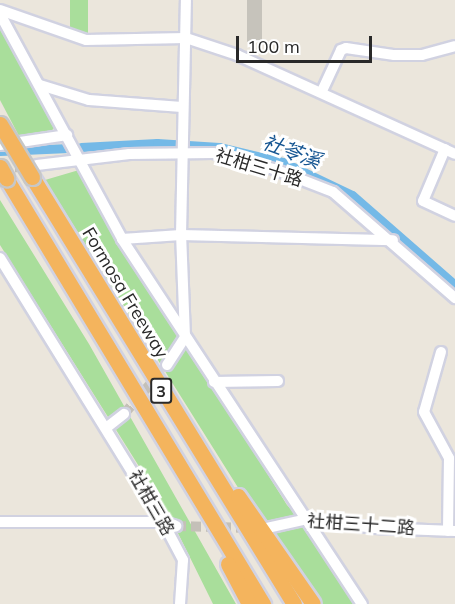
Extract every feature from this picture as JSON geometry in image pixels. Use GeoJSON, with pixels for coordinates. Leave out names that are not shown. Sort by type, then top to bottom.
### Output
{"type":"FeatureCollection","features":[{"type":"Feature","properties":{"kind":"highway","name":"Formosa Freeway"},"geometry":{"type":"LineString","coordinates":[[0,124],[34,171],[126,334],[294,604]]}},
{"type":"Feature","properties":{"kind":"highway","name":"3"},"geometry":{"type":"LineString","coordinates":[[3,172],[263,604]]}},
{"type":"Feature","properties":{"kind":"highway"},"geometry":{"type":"LineString","coordinates":[[126,334],[313,604]]}},
{"type":"Feature","properties":{"kind":"highway"},"geometry":{"type":"LineString","coordinates":[[148,412],[249,604]]}},
{"type":"Feature","properties":{"kind":"street"},"geometry":{"type":"LineString","coordinates":[[166,365],[185,337],[181,235],[186,0]]}},
{"type":"Feature","properties":{"kind":"street"},"geometry":{"type":"LineString","coordinates":[[0,12],[86,40],[186,38],[237,55],[322,91],[450,151],[423,201],[455,216]]}},
{"type":"Feature","properties":{"kind":"street"},"geometry":{"type":"LineString","coordinates":[[0,12],[122,239],[362,604]]}},
{"type":"Feature","properties":{"kind":"street"},"geometry":{"type":"LineString","coordinates":[[322,91],[341,50],[346,48],[394,56],[422,55],[455,46]]}},
{"type":"Feature","properties":{"kind":"street"},"geometry":{"type":"LineString","coordinates":[[40,85],[89,100],[182,107]]}},
{"type":"Feature","properties":{"kind":"street"},"geometry":{"type":"LineString","coordinates":[[0,145],[67,135]]}},
{"type":"Feature","properties":{"kind":"street","name":"社柑三十路"},"geometry":{"type":"LineString","coordinates":[[34,171],[78,158],[182,152],[213,153],[274,169],[333,192],[393,240],[455,298]]}},
{"type":"Feature","properties":{"kind":"street"},"geometry":{"type":"LineString","coordinates":[[122,239],[181,235],[393,240]]}},
{"type":"Feature","properties":{"kind":"street","name":"社柑三路"},"geometry":{"type":"LineString","coordinates":[[0,258],[163,522],[183,560],[180,604]]}},
{"type":"Feature","properties":{"kind":"street"},"geometry":{"type":"LineString","coordinates":[[441,352],[424,412],[450,458],[451,531]]}},
{"type":"Feature","properties":{"kind":"street"},"geometry":{"type":"LineString","coordinates":[[214,382],[278,381]]}},
{"type":"Feature","properties":{"kind":"street"},"geometry":{"type":"LineString","coordinates":[[106,428],[124,414]]}},
{"type":"Feature","properties":{"kind":"street","name":"社柑三十二路"},"geometry":{"type":"LineString","coordinates":[[267,528],[308,519],[374,528],[451,531]]}},
{"type":"Feature","properties":{"kind":"street"},"geometry":{"type":"LineString","coordinates":[[0,522],[163,522],[176,525]]}},
{"type":"Feature","properties":{"kind":"green space"},"geometry":{"type":"Polygon","coordinates":[[[70,0],[88,0],[88,35],[70,35],[70,0]]]}},
{"type":"Feature","properties":{"kind":"green space"},"geometry":{"type":"Polygon","coordinates":[[[0,28],[50,117],[54,128],[49,134],[19,136],[0,100],[0,28]]]}},
{"type":"Feature","properties":{"kind":"green space"},"geometry":{"type":"Polygon","coordinates":[[[79,170],[119,245],[189,348],[287,505],[306,526],[357,604],[314,604],[291,572],[45,180],[79,170]]]}},
{"type":"Feature","properties":{"kind":"green space"},"geometry":{"type":"Polygon","coordinates":[[[0,200],[89,344],[236,604],[213,604],[167,511],[0,245],[0,200]]]}},
{"type":"Feature","properties":{"kind":"building"},"geometry":{"type":"Polygon","coordinates":[[[247,0],[262,0],[262,42],[247,42],[247,0]]]}},
{"type":"Feature","properties":{"kind":"waterway","name":"社苓溪"},"geometry":{"type":"LineString","coordinates":[[81,147],[157,143],[219,147],[283,162],[352,195],[455,285]]}},
{"type":"Feature","properties":{"kind":"waterway","name":"社苓溪"},"geometry":{"type":"LineString","coordinates":[[0,151],[69,148]]}},
{"type":"Feature","properties":{"kind":"tunnel"},"geometry":{"type":"LineString","coordinates":[[0,169],[30,166]]}},
{"type":"Feature","properties":{"kind":"tunnel"},"geometry":{"type":"LineString","coordinates":[[124,414],[167,365]]}},
{"type":"Feature","properties":{"kind":"tunnel"},"geometry":{"type":"LineString","coordinates":[[176,526],[251,528]]}}]}
